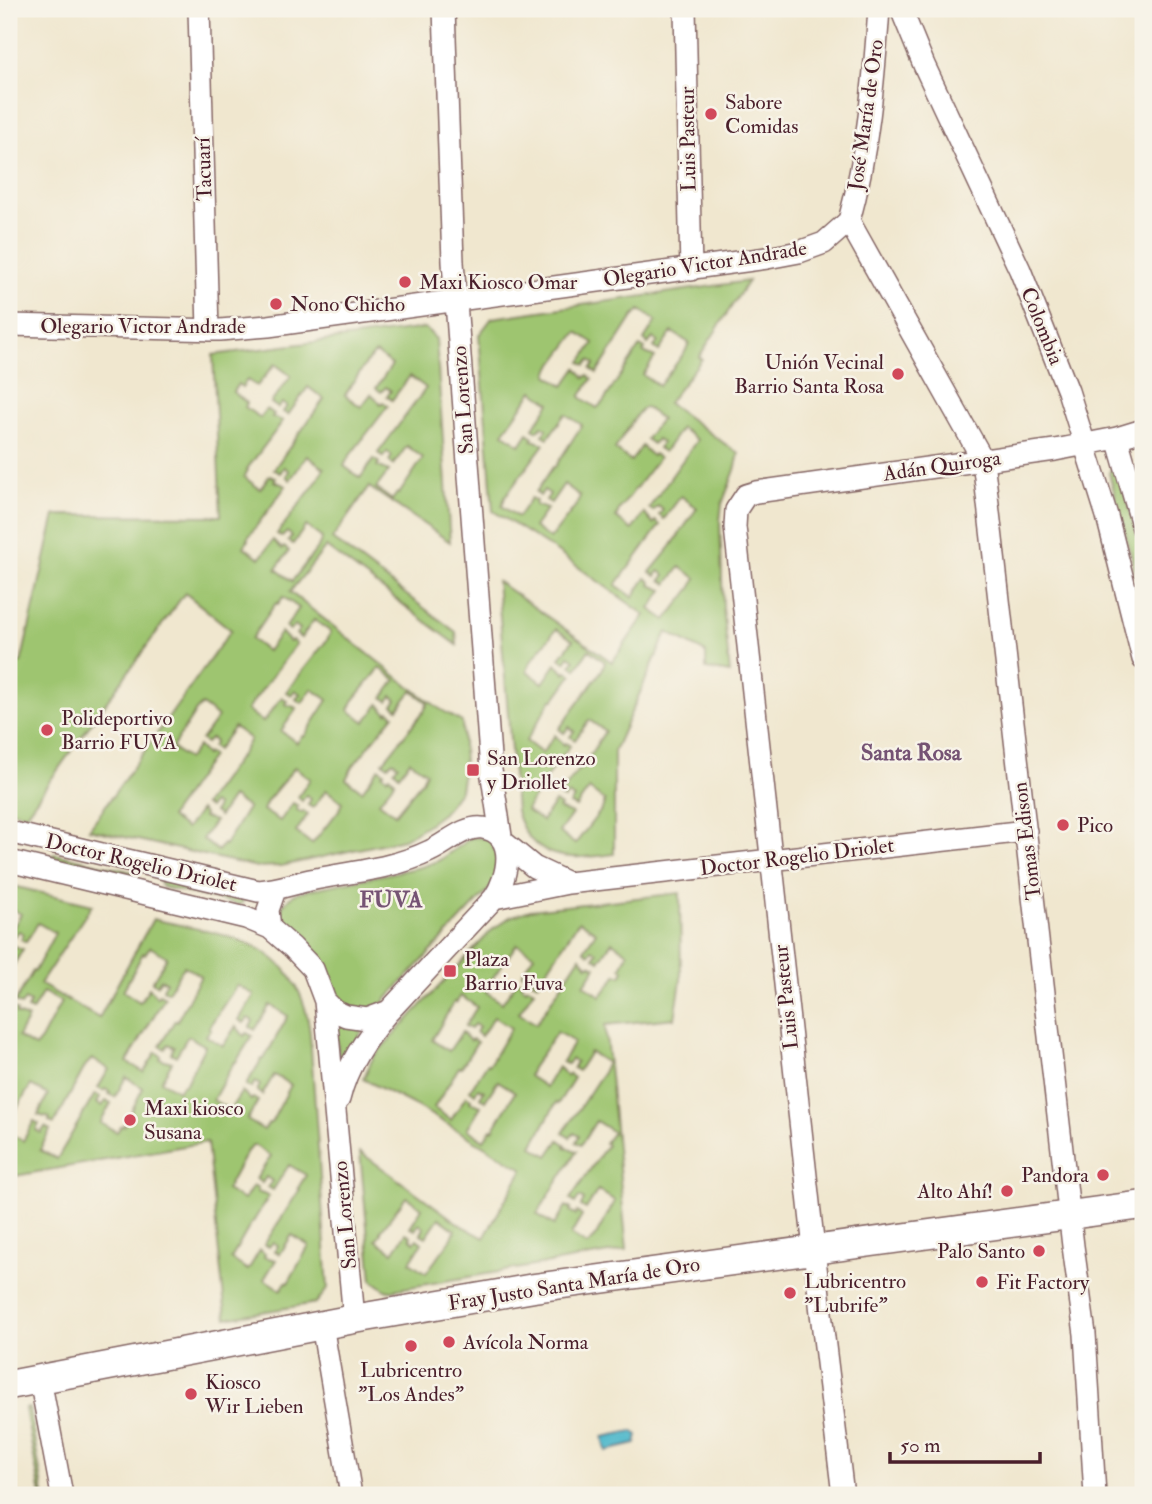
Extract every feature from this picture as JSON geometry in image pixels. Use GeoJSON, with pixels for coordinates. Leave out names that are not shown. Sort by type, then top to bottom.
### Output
{"type":"FeatureCollection","features":[{"type":"Feature","properties":{"kind":"main road","name":"Fray Justo Santa María de Oro"},"geometry":{"type":"LineString","coordinates":[[9,1385],[354,1319],[534,1288],[1143,1205]]}},
{"type":"Feature","properties":{"kind":"street","name":"Tacuarí"},"geometry":{"type":"LineString","coordinates":[[200,9],[208,330]]}},
{"type":"Feature","properties":{"kind":"street","name":"San Lorenzo"},"geometry":{"type":"LineString","coordinates":[[337,1111],[346,1076],[354,1059],[389,1010],[494,898],[505,875],[503,840],[493,790],[456,301],[444,9]]}},
{"type":"Feature","properties":{"kind":"street","name":"Luis Pasteur"},"geometry":{"type":"LineString","coordinates":[[685,9],[691,270]]}},
{"type":"Feature","properties":{"kind":"street","name":"José María de Oro"},"geometry":{"type":"LineString","coordinates":[[849,221],[866,136],[876,58],[878,9]]}},
{"type":"Feature","properties":{"kind":"street","name":"Colombia"},"geometry":{"type":"LineString","coordinates":[[901,9],[924,65],[1020,270],[1068,391],[1086,444],[1143,659]]}},
{"type":"Feature","properties":{"kind":"street","name":"Olegario Victor Andrade"},"geometry":{"type":"LineString","coordinates":[[9,325],[208,330],[268,326],[691,270],[799,252],[824,243],[849,221]]}},
{"type":"Feature","properties":{"kind":"street","name":"Tomas Edison"},"geometry":{"type":"LineString","coordinates":[[849,221],[983,460],[1085,1334],[1095,1495]]}},
{"type":"Feature","properties":{"kind":"street","name":"Adán Quiroga"},"geometry":{"type":"LineString","coordinates":[[742,499],[756,492],[1086,444],[1143,430]]}},
{"type":"Feature","properties":{"kind":"street"},"geometry":{"type":"LineString","coordinates":[[1117,438],[1143,528]]}},
{"type":"Feature","properties":{"kind":"street","name":"Luis Pasteur"},"geometry":{"type":"LineString","coordinates":[[742,499],[736,510],[735,527],[843,1495]]}},
{"type":"Feature","properties":{"kind":"street"},"geometry":{"type":"LineString","coordinates":[[270,928],[268,909],[275,890],[401,863],[443,845],[472,828],[487,810],[493,790]]}},
{"type":"Feature","properties":{"kind":"street"},"geometry":{"type":"LineString","coordinates":[[472,828],[483,828],[503,840],[534,867],[568,883]]}},
{"type":"Feature","properties":{"kind":"street","name":"Doctor Rogelio Driolet"},"geometry":{"type":"LineString","coordinates":[[494,898],[568,883],[1026,831]]}},
{"type":"Feature","properties":{"kind":"street","name":"Doctor Rogelio Driolet"},"geometry":{"type":"LineString","coordinates":[[9,832],[258,891],[275,890]]}},
{"type":"Feature","properties":{"kind":"street"},"geometry":{"type":"LineString","coordinates":[[33,867],[39,839]]}},
{"type":"Feature","properties":{"kind":"street","name":"Doctor Rogelio Driolet"},"geometry":{"type":"LineString","coordinates":[[9,862],[246,918],[270,928]]}},
{"type":"Feature","properties":{"kind":"street","name":"San Lorenzo"},"geometry":{"type":"LineString","coordinates":[[270,928],[313,969],[325,1001],[354,1319]]}},
{"type":"Feature","properties":{"kind":"street"},"geometry":{"type":"LineString","coordinates":[[325,1001],[335,1011],[358,1019],[367,1019],[389,1010]]}},
{"type":"Feature","properties":{"kind":"street"},"geometry":{"type":"LineString","coordinates":[[322,1325],[351,1495]]}},
{"type":"Feature","properties":{"kind":"street"},"geometry":{"type":"LineString","coordinates":[[40,1379],[62,1495]]}},
{"type":"Feature","properties":{"kind":"green space"},"geometry":{"type":"Polygon","coordinates":[[[748,281],[699,357],[702,359],[668,403],[739,454],[722,504],[720,521],[723,608],[730,673],[706,669],[706,653],[667,632],[614,751],[614,854],[568,857],[542,849],[531,841],[516,811],[497,581],[612,662],[645,615],[553,549],[493,511],[479,335],[492,318],[748,281]],[[640,310],[597,373],[591,369],[595,364],[590,360],[586,365],[581,362],[594,343],[577,332],[548,375],[564,386],[577,368],[585,378],[588,375],[592,379],[580,397],[597,408],[640,346],[645,349],[643,352],[655,357],[643,375],[659,386],[689,343],[672,332],[659,351],[654,347],[658,342],[653,338],[648,344],[644,340],[656,321],[640,310]],[[533,391],[503,433],[520,445],[528,433],[533,437],[532,440],[544,444],[505,497],[502,506],[518,517],[531,498],[536,501],[535,505],[547,509],[534,527],[550,539],[577,504],[580,496],[564,484],[551,503],[546,500],[550,494],[544,490],[540,496],[536,492],[582,425],[565,414],[548,438],[543,435],[547,429],[542,426],[537,431],[533,428],[550,403],[533,391]],[[645,407],[638,413],[615,449],[631,461],[642,446],[652,456],[654,454],[659,458],[619,510],[616,518],[632,530],[644,513],[653,524],[655,521],[660,525],[616,585],[633,597],[646,578],[651,582],[650,585],[663,590],[650,609],[666,620],[696,578],[680,567],[667,584],[661,580],[665,575],[659,571],[656,576],[650,572],[697,508],[681,496],[664,519],[659,515],[663,510],[658,506],[653,511],[649,508],[697,440],[681,428],[664,452],[658,448],[662,443],[657,439],[653,444],[646,439],[661,419],[645,407]],[[556,629],[527,671],[543,683],[556,664],[565,674],[567,671],[572,675],[554,700],[552,699],[526,741],[542,753],[555,735],[564,745],[566,743],[570,746],[526,810],[542,821],[555,802],[561,806],[559,809],[572,814],[559,832],[575,844],[602,809],[605,801],[589,789],[576,807],[570,804],[574,798],[568,794],[564,799],[560,796],[580,767],[582,768],[605,731],[589,720],[575,740],[570,737],[574,731],[569,727],[564,733],[559,729],[605,662],[589,650],[576,669],[571,665],[575,660],[569,656],[565,662],[560,658],[573,640],[556,629]]]}},
{"type":"Feature","properties":{"kind":"green space"},"geometry":{"type":"Polygon","coordinates":[[[425,328],[436,339],[450,542],[369,487],[332,539],[456,632],[457,645],[326,547],[290,592],[405,683],[462,722],[464,765],[460,790],[443,813],[404,839],[281,866],[257,867],[89,829],[231,630],[185,593],[26,814],[9,810],[9,661],[21,663],[55,515],[221,516],[213,355],[425,328]],[[376,353],[345,395],[361,407],[371,394],[381,404],[383,402],[388,406],[344,466],[360,478],[374,459],[379,463],[377,466],[389,471],[376,488],[392,500],[423,458],[407,446],[393,465],[389,461],[392,456],[387,452],[383,457],[378,453],[426,388],[410,376],[392,400],[387,396],[391,391],[386,387],[381,392],[376,388],[392,365],[376,353]],[[275,364],[257,386],[247,380],[242,387],[238,384],[233,392],[247,403],[245,407],[260,418],[267,409],[274,414],[272,417],[283,421],[247,469],[244,477],[260,489],[270,475],[276,478],[274,481],[286,486],[244,547],[260,558],[273,540],[282,549],[284,547],[289,551],[276,569],[292,581],[319,546],[322,538],[306,526],[293,544],[288,541],[292,536],[287,532],[282,537],[277,534],[324,468],[307,456],[290,480],[286,476],[289,471],[284,467],[280,473],[274,469],[324,399],[308,387],[288,415],[283,412],[287,406],[282,403],[278,408],[271,403],[291,376],[275,364]],[[283,597],[251,639],[267,651],[281,632],[290,642],[292,640],[296,644],[247,710],[263,722],[282,697],[287,701],[285,704],[297,708],[281,731],[297,743],[304,737],[328,700],[312,689],[302,703],[296,699],[300,694],[295,690],[291,695],[286,692],[331,632],[314,620],[301,638],[296,634],[300,629],[295,625],[290,630],[286,627],[299,608],[283,597]],[[380,668],[353,701],[349,710],[365,722],[379,704],[387,713],[389,711],[394,715],[353,766],[346,779],[362,791],[379,768],[384,772],[382,774],[395,781],[379,802],[395,814],[422,781],[426,772],[410,761],[399,775],[394,770],[398,765],[393,761],[388,766],[383,762],[428,703],[412,691],[398,709],[393,705],[397,700],[392,696],[388,701],[383,698],[396,680],[380,668]],[[202,705],[172,748],[188,759],[198,746],[206,755],[208,753],[212,756],[170,817],[186,829],[200,810],[204,814],[203,817],[215,821],[202,839],[218,851],[225,845],[248,808],[232,797],[219,816],[214,812],[217,806],[212,803],[209,808],[204,805],[250,739],[234,727],[217,750],[212,747],[215,742],[211,738],[206,743],[201,740],[218,717],[202,705]],[[295,767],[267,801],[263,810],[280,821],[293,803],[298,806],[296,809],[308,814],[296,832],[312,844],[339,810],[342,802],[326,790],[313,808],[308,805],[311,799],[306,795],[302,801],[298,797],[310,779],[295,767]]]}},
{"type":"Feature","properties":{"kind":"green space"},"geometry":{"type":"Polygon","coordinates":[[[1112,467],[1119,470],[1143,557],[1143,600],[1109,473],[1112,467]]]}},
{"type":"Feature","properties":{"kind":"green space"},"geometry":{"type":"Polygon","coordinates":[[[472,837],[488,838],[494,849],[497,865],[494,884],[384,1002],[376,1008],[348,1009],[335,997],[322,968],[282,924],[280,914],[283,905],[299,892],[421,867],[438,861],[472,837]]]}},
{"type":"Feature","properties":{"kind":"green space"},"geometry":{"type":"Polygon","coordinates":[[[55,854],[132,872],[135,875],[129,878],[52,861],[50,856],[55,854]]]}},
{"type":"Feature","properties":{"kind":"green space"},"geometry":{"type":"Polygon","coordinates":[[[163,879],[242,897],[243,902],[240,905],[162,887],[160,881],[163,879]]]}},
{"type":"Feature","properties":{"kind":"green space"},"geometry":{"type":"Polygon","coordinates":[[[9,885],[92,905],[40,984],[99,1018],[153,919],[233,938],[276,961],[292,978],[304,1003],[310,1034],[328,1288],[316,1303],[226,1318],[207,1142],[9,1177],[9,1133],[23,1141],[34,1121],[39,1124],[36,1130],[41,1133],[45,1127],[50,1130],[40,1150],[57,1159],[95,1094],[100,1097],[97,1103],[102,1106],[106,1101],[111,1103],[100,1123],[117,1132],[124,1126],[143,1088],[126,1077],[115,1097],[105,1089],[103,1091],[98,1088],[109,1069],[92,1059],[86,1065],[54,1124],[49,1121],[50,1118],[38,1115],[48,1095],[31,1085],[9,1121],[9,1013],[12,1008],[17,1011],[16,1014],[28,1018],[18,1037],[35,1047],[61,1002],[43,992],[32,1011],[27,1009],[30,1003],[25,1000],[21,1005],[15,1002],[55,933],[38,923],[26,942],[21,939],[24,934],[19,931],[15,936],[10,933],[21,914],[9,907],[9,885]],[[150,947],[143,953],[123,991],[140,1002],[149,988],[157,997],[159,994],[165,997],[127,1062],[144,1072],[156,1052],[161,1056],[160,1059],[172,1062],[161,1081],[178,1091],[185,1085],[205,1046],[188,1036],[176,1056],[171,1053],[174,1047],[168,1044],[165,1049],[160,1046],[201,976],[184,966],[168,992],[163,989],[166,982],[161,979],[157,985],[152,982],[167,957],[150,947]],[[237,985],[209,1027],[211,1029],[206,1036],[223,1046],[236,1026],[244,1036],[247,1033],[252,1036],[213,1100],[230,1110],[242,1091],[251,1100],[253,1098],[258,1101],[247,1120],[264,1130],[271,1123],[291,1085],[274,1075],[262,1095],[257,1091],[260,1085],[255,1082],[251,1088],[246,1085],[288,1016],[270,1005],[255,1030],[250,1027],[253,1021],[248,1018],[244,1023],[239,1020],[254,995],[237,985]],[[254,1145],[247,1151],[226,1190],[244,1200],[253,1186],[258,1189],[257,1192],[269,1196],[231,1259],[248,1270],[260,1250],[265,1254],[264,1257],[276,1260],[264,1279],[281,1290],[286,1282],[288,1283],[309,1246],[292,1235],[280,1254],[275,1251],[278,1246],[273,1242],[269,1247],[264,1245],[306,1175],[289,1165],[273,1190],[268,1187],[272,1181],[266,1177],[262,1183],[256,1179],[271,1156],[254,1145]]]}},
{"type":"Feature","properties":{"kind":"green space"},"geometry":{"type":"Polygon","coordinates":[[[680,893],[681,981],[675,1018],[605,1025],[627,1250],[387,1291],[372,1280],[360,1152],[462,1226],[484,1238],[523,1169],[416,1106],[363,1079],[374,1056],[492,930],[510,917],[530,910],[680,893]],[[579,921],[538,984],[532,981],[536,975],[530,971],[527,977],[522,973],[534,955],[517,944],[486,992],[502,1003],[518,980],[526,989],[528,987],[534,990],[519,1013],[536,1024],[580,957],[588,966],[590,964],[596,967],[584,985],[601,996],[617,974],[621,976],[624,970],[621,968],[628,953],[612,942],[599,961],[594,957],[597,952],[592,949],[589,954],[584,950],[596,932],[579,921]],[[461,996],[454,1002],[432,1040],[449,1051],[462,1032],[470,1041],[472,1039],[477,1042],[434,1108],[451,1120],[466,1096],[471,1099],[470,1102],[481,1106],[467,1129],[484,1140],[491,1129],[493,1130],[515,1092],[498,1081],[485,1101],[480,1097],[484,1091],[478,1088],[475,1094],[470,1090],[511,1028],[494,1017],[481,1036],[476,1032],[479,1027],[474,1024],[471,1029],[465,1026],[477,1007],[461,996]],[[557,1032],[529,1076],[546,1087],[558,1067],[567,1077],[569,1074],[574,1078],[558,1104],[556,1103],[532,1146],[548,1156],[559,1140],[565,1147],[577,1151],[537,1214],[554,1225],[566,1206],[576,1215],[577,1212],[582,1216],[571,1235],[587,1245],[594,1239],[615,1201],[598,1190],[586,1209],[581,1206],[584,1200],[579,1197],[575,1203],[570,1199],[613,1132],[596,1121],[581,1145],[576,1142],[579,1136],[574,1133],[570,1138],[563,1133],[607,1063],[590,1052],[578,1071],[573,1068],[576,1062],[571,1059],[567,1064],[562,1062],[574,1042],[557,1032]],[[406,1197],[376,1240],[393,1252],[406,1233],[414,1242],[417,1239],[422,1243],[410,1262],[426,1273],[455,1230],[439,1218],[426,1237],[421,1234],[424,1228],[419,1224],[415,1230],[410,1227],[422,1208],[406,1197]]]}},
{"type":"Feature","properties":{"kind":"green space"},"geometry":{"type":"Polygon","coordinates":[[[9,941],[12,943],[10,945],[23,949],[9,973],[9,941]]]}},
{"type":"Feature","properties":{"kind":"green space"},"geometry":{"type":"Polygon","coordinates":[[[334,1019],[364,1027],[341,1072],[334,1019]]]}},
{"type":"Feature","properties":{"kind":"green space"},"geometry":{"type":"Polygon","coordinates":[[[29,1408],[44,1495],[41,1495],[25,1409],[29,1408]]]}},
{"type":"Feature","properties":{"kind":"water"},"geometry":{"type":"Polygon","coordinates":[[[632,1431],[638,1435],[636,1444],[606,1451],[603,1437],[632,1431]]]}},
{"type":"Feature","properties":{"kind":"place","name":"Sabore Comidas"},"geometry":{"type":"Point","coordinates":[711,114]}},
{"type":"Feature","properties":{"kind":"place","name":"Maxi Kiosco Omar"},"geometry":{"type":"Point","coordinates":[405,282]}},
{"type":"Feature","properties":{"kind":"place","name":"Nono Chicho"},"geometry":{"type":"Point","coordinates":[276,304]}},
{"type":"Feature","properties":{"kind":"place","name":"Unión Vecinal Barrio Santa Rosa"},"geometry":{"type":"Point","coordinates":[898,374]}},
{"type":"Feature","properties":{"kind":"place","name":"Polideportivo Barrio FUVA"},"geometry":{"type":"Point","coordinates":[47,730]}},
{"type":"Feature","properties":{"kind":"place","name":"San Lorenzo y Driollet"},"geometry":{"type":"Point","coordinates":[473,770]}},
{"type":"Feature","properties":{"kind":"place","name":"Pico"},"geometry":{"type":"Point","coordinates":[1063,825]}},
{"type":"Feature","properties":{"kind":"place","name":"Plaza Barrio Fuva"},"geometry":{"type":"Point","coordinates":[450,971]}},
{"type":"Feature","properties":{"kind":"place","name":"Maxi kiosco Susana"},"geometry":{"type":"Point","coordinates":[130,1120]}},
{"type":"Feature","properties":{"kind":"place","name":"Pandora"},"geometry":{"type":"Point","coordinates":[1103,1175]}},
{"type":"Feature","properties":{"kind":"place","name":"Alto Ahí!"},"geometry":{"type":"Point","coordinates":[1007,1191]}},
{"type":"Feature","properties":{"kind":"place","name":"Palo Santo"},"geometry":{"type":"Point","coordinates":[1039,1251]}},
{"type":"Feature","properties":{"kind":"place","name":"Fit Factory"},"geometry":{"type":"Point","coordinates":[982,1282]}},
{"type":"Feature","properties":{"kind":"place","name":"Lubricentro \"Lubrife\""},"geometry":{"type":"Point","coordinates":[790,1293]}},
{"type":"Feature","properties":{"kind":"place","name":"Avícola Norma"},"geometry":{"type":"Point","coordinates":[449,1342]}},
{"type":"Feature","properties":{"kind":"place","name":"Lubricentro \"Los Andes\""},"geometry":{"type":"Point","coordinates":[411,1346]}},
{"type":"Feature","properties":{"kind":"place","name":"Kiosco Wir Lieben"},"geometry":{"type":"Point","coordinates":[191,1394]}},
{"type":"Feature","properties":{"kind":"district","name":"Santa Rosa"},"geometry":{"type":"Point","coordinates":[911,752]}},
{"type":"Feature","properties":{"kind":"district","name":"FUVA"},"geometry":{"type":"Point","coordinates":[391,899]}}]}
